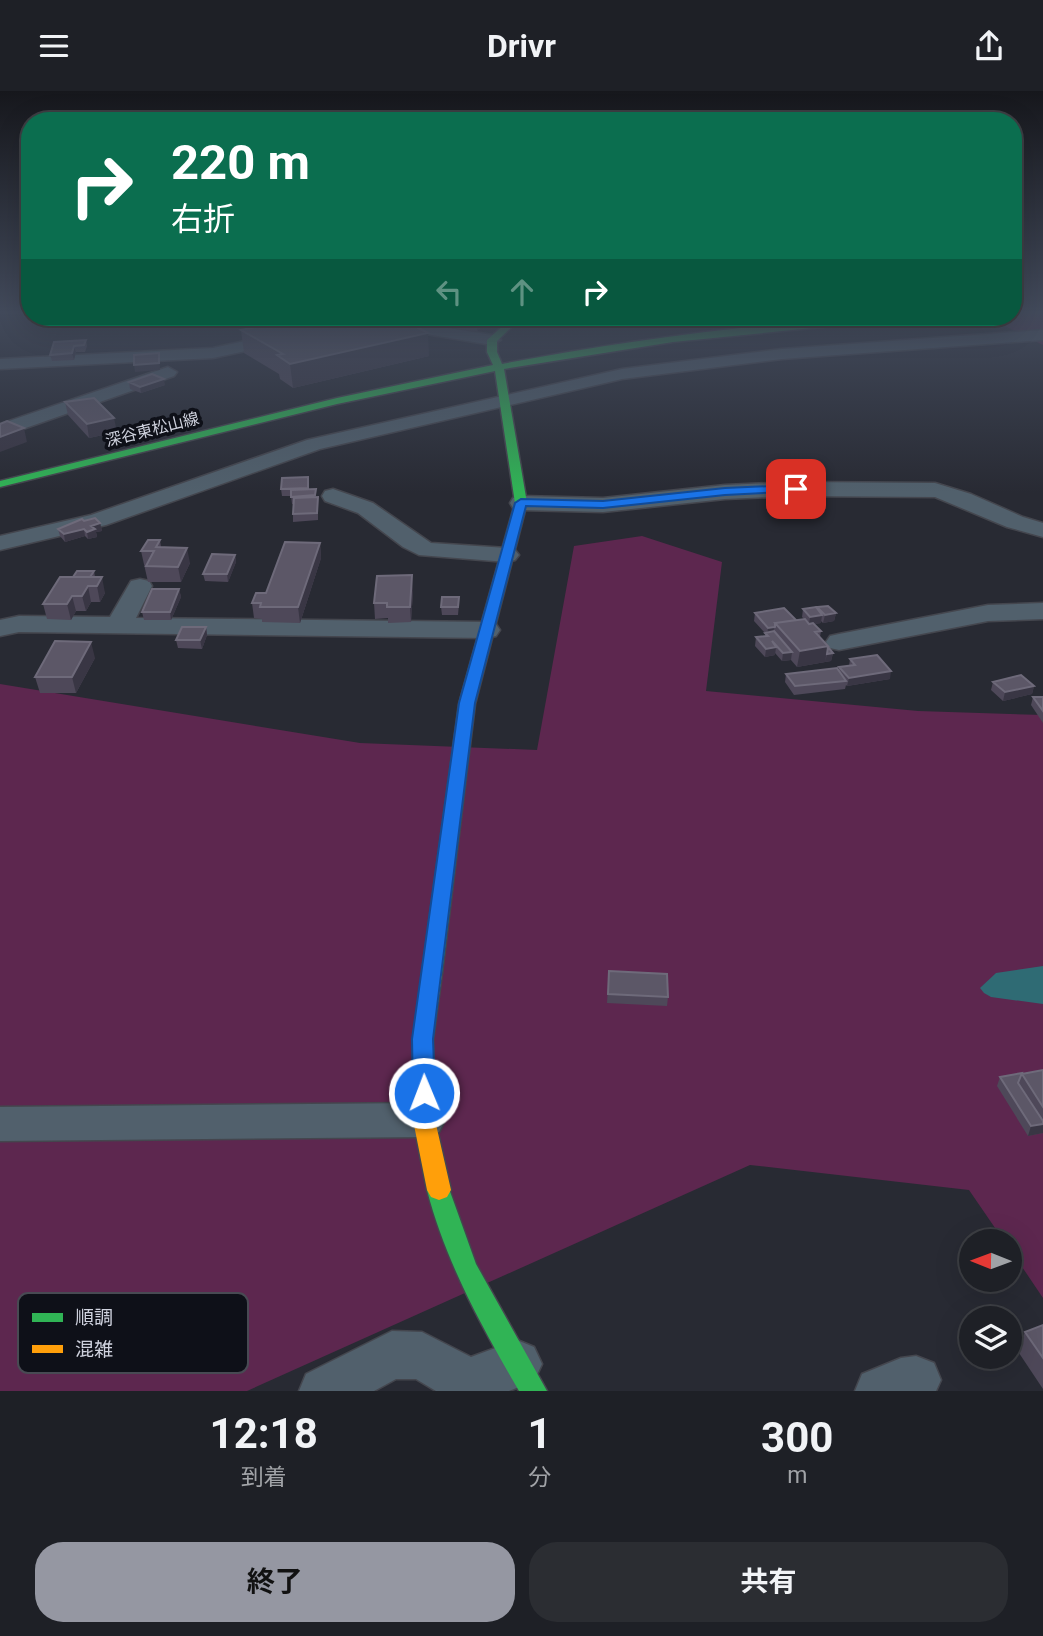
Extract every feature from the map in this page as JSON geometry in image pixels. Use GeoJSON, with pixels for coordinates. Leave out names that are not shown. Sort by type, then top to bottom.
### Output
{"type":"FeatureCollection","features":[{"type":"Feature","properties":{"kind":"main road","name":"深谷東松山線"},"geometry":{"type":"LineString","coordinates":[[0,472],[362,386],[446,372]]}},
{"type":"Feature","properties":{"kind":"main road","name":"深谷東松山線"},"geometry":{"type":"LineString","coordinates":[[0,484],[460,372]]}},
{"type":"Feature","properties":{"kind":"main road"},"geometry":{"type":"LineString","coordinates":[[499,372],[521,503],[467,703],[423,1039],[424,1120],[445,1216],[478,1297],[526,1378]]}},
{"type":"Feature","properties":{"kind":"street"},"geometry":{"type":"LineString","coordinates":[[0,431],[170,372]]}},
{"type":"Feature","properties":{"kind":"street"},"geometry":{"type":"LineString","coordinates":[[0,543],[98,520],[314,444],[504,398],[638,372]]}},
{"type":"Feature","properties":{"kind":"street"},"geometry":{"type":"LineString","coordinates":[[521,503],[603,505],[725,492],[796,489],[935,490],[954,493],[1019,526],[1043,530]]}},
{"type":"Feature","properties":{"kind":"street"},"geometry":{"type":"LineString","coordinates":[[333,496],[354,502],[372,512],[415,546],[427,550],[507,555]]}},
{"type":"Feature","properties":{"kind":"street"},"geometry":{"type":"LineString","coordinates":[[119,625],[140,586]]}},
{"type":"Feature","properties":{"kind":"street"},"geometry":{"type":"LineString","coordinates":[[839,642],[879,647],[988,613],[1043,611]]}},
{"type":"Feature","properties":{"kind":"street"},"geometry":{"type":"LineString","coordinates":[[0,628],[19,624],[487,630]]}},
{"type":"Feature","properties":{"kind":"street"},"geometry":{"type":"LineString","coordinates":[[0,1124],[424,1120]]}},
{"type":"Feature","properties":{"kind":"street"},"geometry":{"type":"LineString","coordinates":[[324,1391],[392,1355],[422,1356],[468,1382],[526,1378]]}},
{"type":"Feature","properties":{"kind":"shaded area"},"geometry":{"type":"Polygon","coordinates":[[[642,536],[722,562],[706,691],[918,711],[1043,715],[1043,1298],[1022,1267],[1022,1229],[996,1229],[969,1190],[750,1165],[247,1391],[0,1391],[0,684],[360,743],[537,750],[574,546],[642,536]]]}},
{"type":"Feature","properties":{"kind":"water"},"geometry":{"type":"Polygon","coordinates":[[[1043,966],[1043,1004],[991,997],[980,988],[996,973],[1043,966]]]}},
{"type":"Feature","properties":{"kind":"building"},"geometry":{"type":"Polygon","coordinates":[[[152,374],[164,379],[140,387],[129,382],[152,374]]]}},
{"type":"Feature","properties":{"kind":"building"},"geometry":{"type":"Polygon","coordinates":[[[94,398],[114,418],[87,424],[65,402],[94,398]]]}},
{"type":"Feature","properties":{"kind":"building"},"geometry":{"type":"Polygon","coordinates":[[[7,421],[24,428],[0,437],[0,424],[7,421]]]}},
{"type":"Feature","properties":{"kind":"building"},"geometry":{"type":"Polygon","coordinates":[[[308,477],[308,488],[281,489],[282,478],[308,477]]]}},
{"type":"Feature","properties":{"kind":"building"},"geometry":{"type":"Polygon","coordinates":[[[316,489],[315,495],[291,497],[291,490],[316,489]]]}},
{"type":"Feature","properties":{"kind":"building"},"geometry":{"type":"Polygon","coordinates":[[[318,497],[317,513],[293,514],[294,498],[318,497]]]}},
{"type":"Feature","properties":{"kind":"building"},"geometry":{"type":"Polygon","coordinates":[[[95,518],[100,523],[91,526],[95,529],[87,532],[84,529],[64,534],[58,529],[82,519],[84,521],[95,518]]]}},
{"type":"Feature","properties":{"kind":"building"},"geometry":{"type":"Polygon","coordinates":[[[148,540],[160,540],[156,547],[187,548],[178,567],[146,566],[154,551],[141,551],[148,540]]]}},
{"type":"Feature","properties":{"kind":"building"},"geometry":{"type":"Polygon","coordinates":[[[285,542],[320,543],[298,607],[260,607],[261,603],[252,603],[256,593],[266,593],[285,542]]]}},
{"type":"Feature","properties":{"kind":"building"},"geometry":{"type":"Polygon","coordinates":[[[212,554],[235,555],[227,574],[203,574],[212,554]]]}},
{"type":"Feature","properties":{"kind":"building"},"geometry":{"type":"Polygon","coordinates":[[[77,571],[94,571],[90,577],[73,577],[77,571]]]}},
{"type":"Feature","properties":{"kind":"building"},"geometry":{"type":"Polygon","coordinates":[[[412,575],[410,607],[387,607],[387,603],[374,603],[377,576],[412,575]]]}},
{"type":"Feature","properties":{"kind":"building"},"geometry":{"type":"Polygon","coordinates":[[[60,577],[102,577],[97,586],[88,586],[82,596],[72,596],[67,604],[43,604],[60,577]]]}},
{"type":"Feature","properties":{"kind":"building"},"geometry":{"type":"Polygon","coordinates":[[[152,589],[179,589],[170,612],[142,612],[152,589]]]}},
{"type":"Feature","properties":{"kind":"building"},"geometry":{"type":"Polygon","coordinates":[[[442,597],[459,597],[458,607],[441,607],[442,597]]]}},
{"type":"Feature","properties":{"kind":"building"},"geometry":{"type":"Polygon","coordinates":[[[828,606],[836,613],[825,615],[817,607],[828,606]]]}},
{"type":"Feature","properties":{"kind":"building"},"geometry":{"type":"Polygon","coordinates":[[[816,607],[822,615],[810,617],[803,609],[816,607]]]}},
{"type":"Feature","properties":{"kind":"building"},"geometry":{"type":"Polygon","coordinates":[[[784,608],[796,620],[775,623],[775,627],[768,628],[755,613],[784,608]]]}},
{"type":"Feature","properties":{"kind":"building"},"geometry":{"type":"Polygon","coordinates":[[[805,619],[821,631],[815,632],[828,646],[800,651],[775,623],[805,619]]]}},
{"type":"Feature","properties":{"kind":"building"},"geometry":{"type":"Polygon","coordinates":[[[182,627],[206,627],[200,640],[176,640],[182,627]]]}},
{"type":"Feature","properties":{"kind":"building"},"geometry":{"type":"Polygon","coordinates":[[[774,631],[792,652],[783,653],[772,641],[776,647],[766,649],[756,637],[768,636],[765,633],[774,631]]]}},
{"type":"Feature","properties":{"kind":"building"},"geometry":{"type":"Polygon","coordinates":[[[55,641],[91,642],[72,677],[35,677],[55,641]]]}},
{"type":"Feature","properties":{"kind":"building"},"geometry":{"type":"Polygon","coordinates":[[[877,655],[891,671],[849,678],[839,667],[855,665],[850,659],[877,655]]]}},
{"type":"Feature","properties":{"kind":"building"},"geometry":{"type":"Polygon","coordinates":[[[837,668],[846,681],[795,686],[786,674],[837,668]]]}},
{"type":"Feature","properties":{"kind":"building"},"geometry":{"type":"Polygon","coordinates":[[[1021,675],[1034,686],[1005,692],[993,682],[1021,675]]]}},
{"type":"Feature","properties":{"kind":"building"},"geometry":{"type":"Polygon","coordinates":[[[1033,697],[1043,697],[1043,711],[1033,697]]]}},
{"type":"Feature","properties":{"kind":"building"},"geometry":{"type":"Polygon","coordinates":[[[609,971],[667,974],[668,997],[608,994],[609,971]]]}},
{"type":"Feature","properties":{"kind":"building"},"geometry":{"type":"Polygon","coordinates":[[[1043,1070],[1043,1107],[1022,1074],[1043,1070]]]}},
{"type":"Feature","properties":{"kind":"building"},"geometry":{"type":"Polygon","coordinates":[[[1022,1073],[1018,1083],[1043,1124],[1031,1126],[1000,1077],[1022,1073]]]}},
{"type":"Feature","properties":{"kind":"building"},"geometry":{"type":"Polygon","coordinates":[[[1043,1325],[1043,1358],[1025,1332],[1043,1325]]]}},
{"type":"Feature","properties":{"kind":"traffic: fast"},"geometry":{"type":"LineString","coordinates":[[0,484],[337,401],[475,372]]}},
{"type":"Feature","properties":{"kind":"traffic: fast"},"geometry":{"type":"LineString","coordinates":[[432,973],[467,704],[521,503],[500,372]]}},
{"type":"Feature","properties":{"kind":"traffic: fast"},"geometry":{"type":"LineString","coordinates":[[439,1190],[455,1244],[466,1269],[491,1319],[534,1391]]}},
{"type":"Feature","properties":{"kind":"traffic: slow"},"geometry":{"type":"LineString","coordinates":[[432,973],[423,1040],[424,1120],[439,1190]]}},
{"type":"Feature","properties":{"kind":"route"},"geometry":{"type":"LineString","coordinates":[[424,1093],[423,1039],[467,703],[521,503],[603,505],[725,492],[796,489]]}}]}
